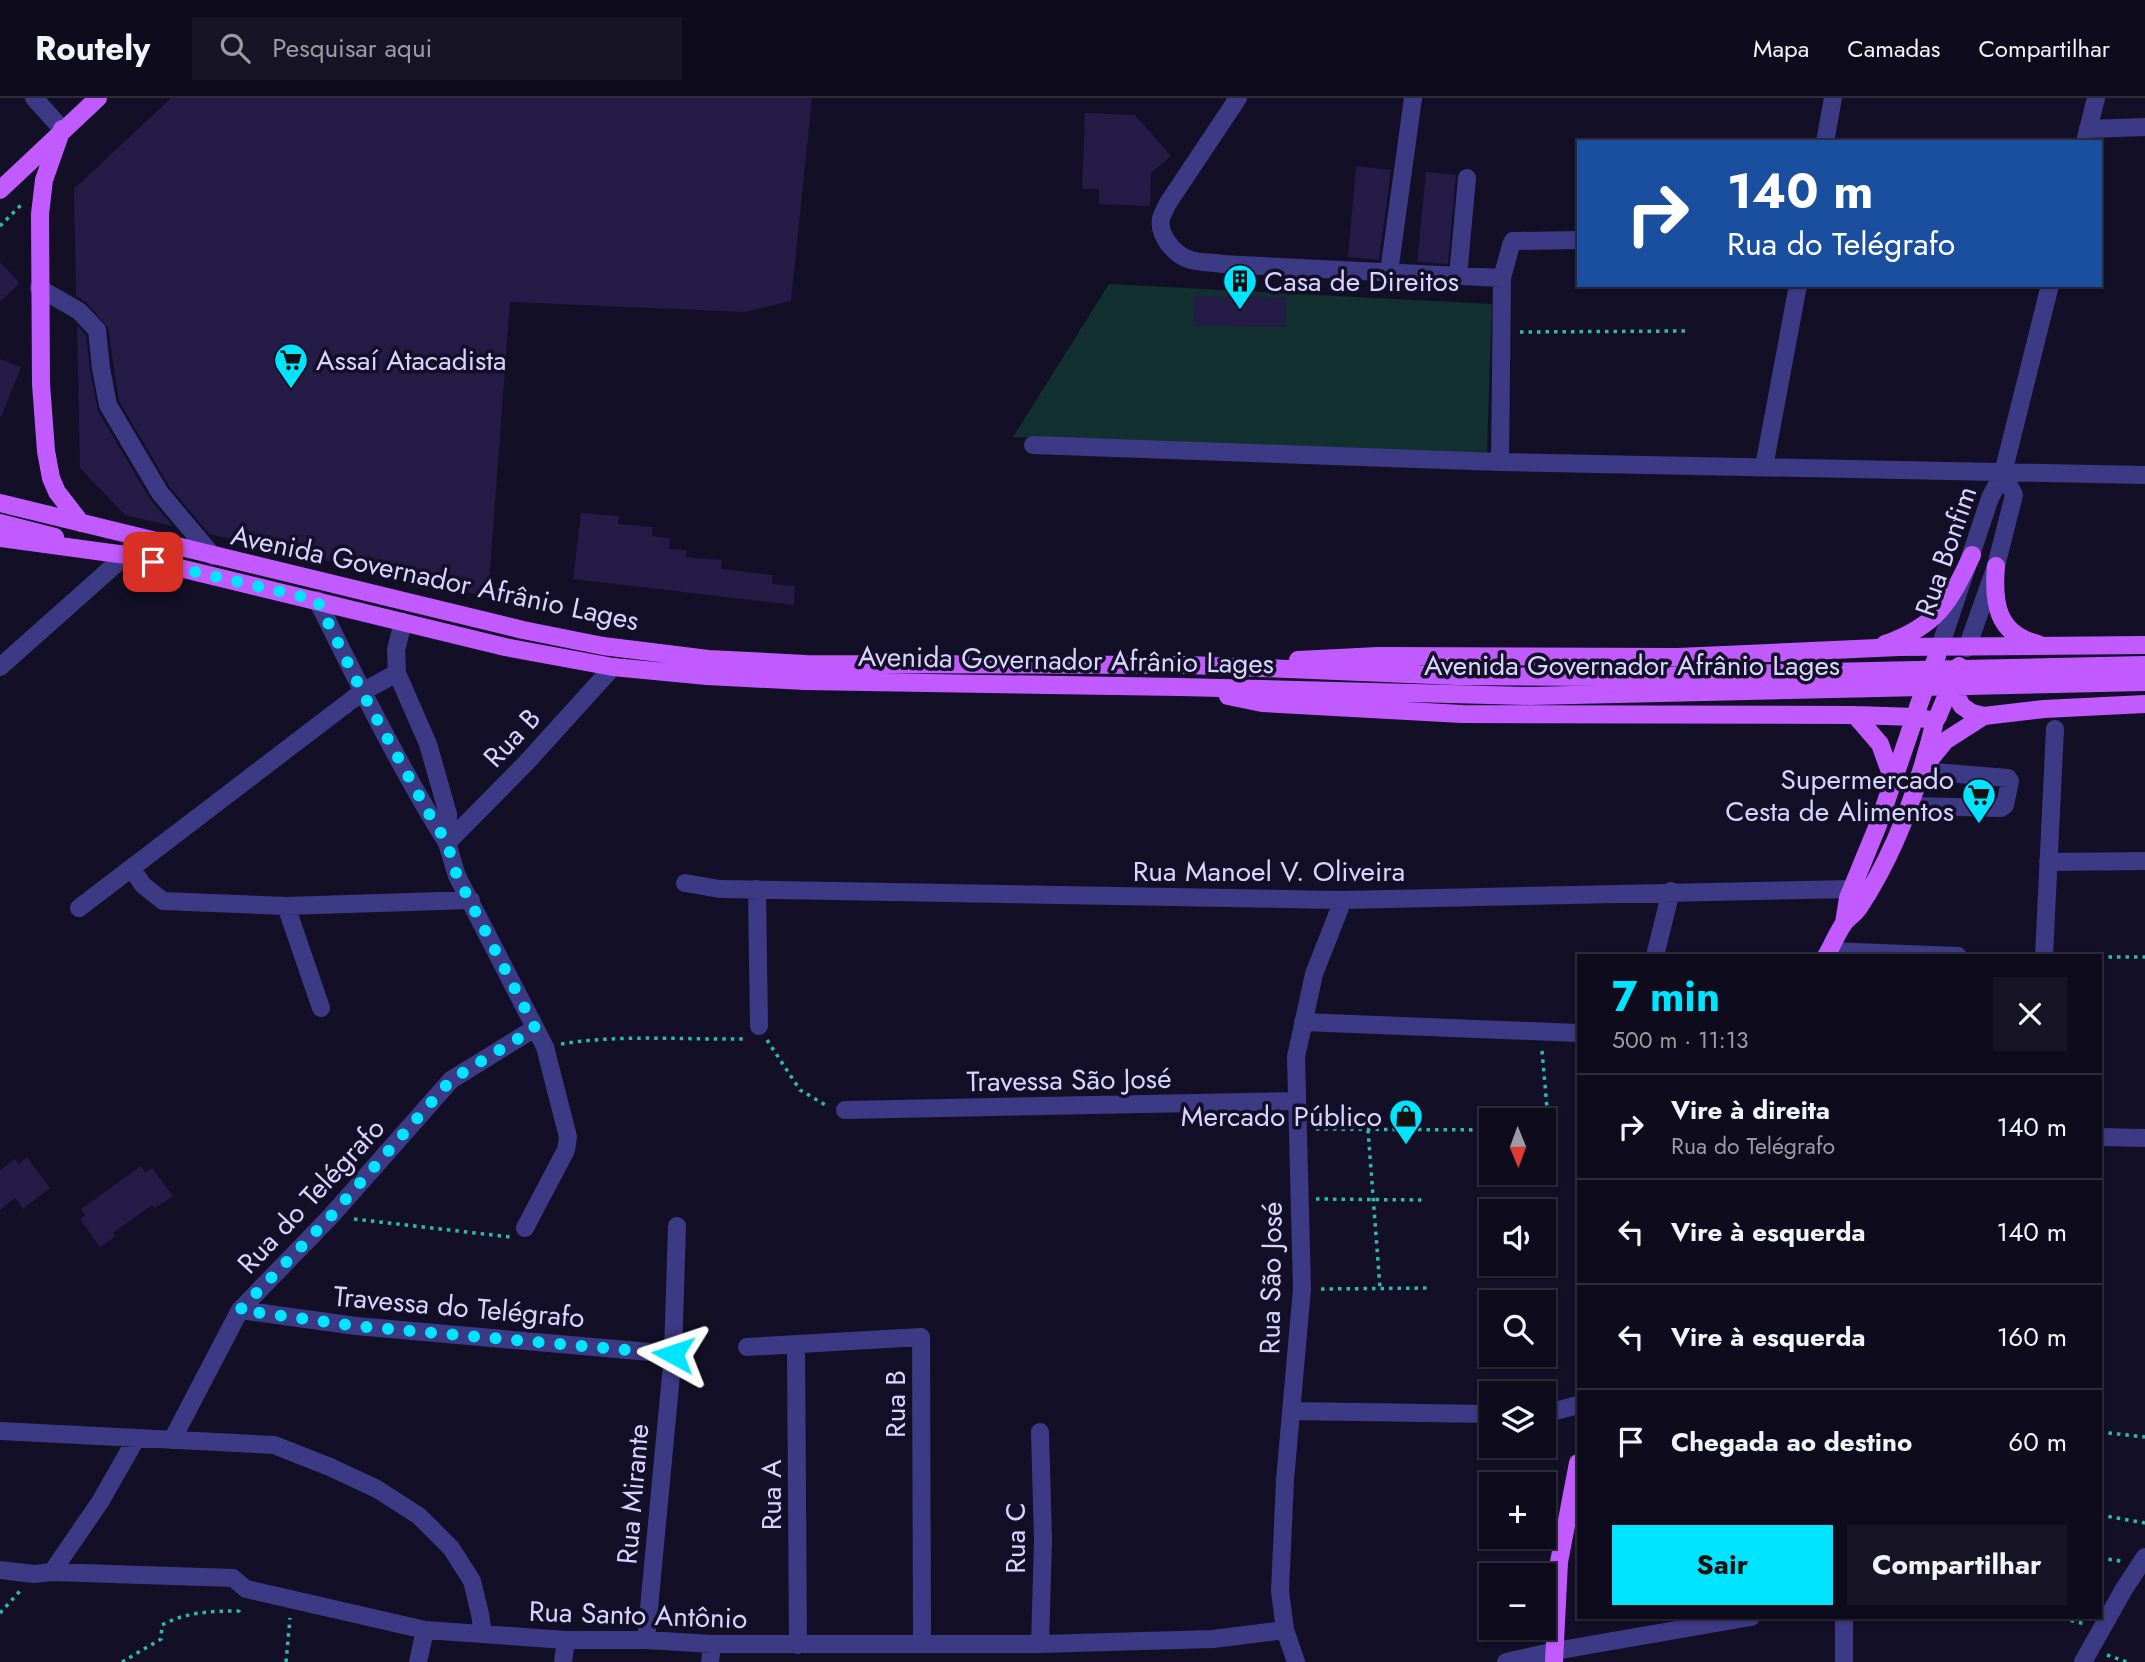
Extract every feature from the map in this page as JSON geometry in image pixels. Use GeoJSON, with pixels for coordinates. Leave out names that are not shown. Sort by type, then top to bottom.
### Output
{"type":"FeatureCollection","features":[{"type":"Feature","properties":{"kind":"main road"},"geometry":{"type":"LineString","coordinates":[[0,190],[97,98]]}},
{"type":"Feature","properties":{"kind":"main road"},"geometry":{"type":"LineString","coordinates":[[62,129],[44,180],[41,198],[41,384],[46,451],[51,478],[57,492],[81,523]]}},
{"type":"Feature","properties":{"kind":"main road","name":"Avenida Governador Afrânio Lages"},"geometry":{"type":"LineString","coordinates":[[0,503],[576,641],[708,659],[806,664],[1189,665],[1457,676],[1603,677],[2145,666]]}},
{"type":"Feature","properties":{"kind":"main road","name":"Avenida Governador Afrânio Lages"},"geometry":{"type":"LineString","coordinates":[[5,529],[317,600],[505,647],[613,667],[707,676],[805,681],[1530,696],[2145,682]]}},
{"type":"Feature","properties":{"kind":"main road"},"geometry":{"type":"LineString","coordinates":[[1870,649],[1900,638],[1937,615],[1953,595],[1972,555]]}},
{"type":"Feature","properties":{"kind":"main road"},"geometry":{"type":"LineString","coordinates":[[1996,566],[1994,593],[1999,615],[2014,633],[2031,642],[2048,646]]}},
{"type":"Feature","properties":{"kind":"main road"},"geometry":{"type":"LineString","coordinates":[[1899,648],[1911,655],[1933,657],[1967,648],[2145,645]]}},
{"type":"Feature","properties":{"kind":"main road"},"geometry":{"type":"LineString","coordinates":[[1189,665],[1378,656],[1678,657],[1899,648],[1933,657],[1956,672]]}},
{"type":"Feature","properties":{"kind":"main road"},"geometry":{"type":"LineString","coordinates":[[1844,923],[1858,909],[1875,881],[1910,806],[1938,715],[1967,648]]}},
{"type":"Feature","properties":{"kind":"main road"},"geometry":{"type":"LineString","coordinates":[[1828,953],[1844,923],[1852,889],[1928,681],[1933,657]]}},
{"type":"Feature","properties":{"kind":"main road"},"geometry":{"type":"LineString","coordinates":[[1956,672],[1958,699],[1962,706],[1972,713],[1984,716],[2044,709],[2145,704]]}},
{"type":"Feature","properties":{"kind":"main road"},"geometry":{"type":"LineString","coordinates":[[1928,681],[1938,715]]}},
{"type":"Feature","properties":{"kind":"main road"},"geometry":{"type":"LineString","coordinates":[[1180,687],[1262,703],[1344,709],[1588,715],[1855,715],[1917,712],[1938,715]]}},
{"type":"Feature","properties":{"kind":"main road"},"geometry":{"type":"LineString","coordinates":[[1855,715],[1880,744],[1893,780]]}},
{"type":"Feature","properties":{"kind":"main road"},"geometry":{"type":"LineString","coordinates":[[1923,770],[1945,741],[1984,716]]}},
{"type":"Feature","properties":{"kind":"main road"},"geometry":{"type":"LineString","coordinates":[[1554,1657],[1559,1562],[1577,1468]]}},
{"type":"Feature","properties":{"kind":"street"},"geometry":{"type":"LineString","coordinates":[[34,98],[62,129]]}},
{"type":"Feature","properties":{"kind":"street"},"geometry":{"type":"LineString","coordinates":[[1238,98],[1175,192],[1161,218],[1161,229],[1166,239],[1187,259],[1222,264],[1502,278]]}},
{"type":"Feature","properties":{"kind":"street"},"geometry":{"type":"LineString","coordinates":[[1389,272],[1413,98]]}},
{"type":"Feature","properties":{"kind":"street"},"geometry":{"type":"LineString","coordinates":[[1825,140],[1833,98]]}},
{"type":"Feature","properties":{"kind":"street"},"geometry":{"type":"LineString","coordinates":[[2096,98],[2087,135],[2145,127]]}},
{"type":"Feature","properties":{"kind":"street"},"geometry":{"type":"LineString","coordinates":[[1458,276],[1467,178]]}},
{"type":"Feature","properties":{"kind":"street"},"geometry":{"type":"LineString","coordinates":[[1500,463],[1502,278],[1513,242],[1577,240]]}},
{"type":"Feature","properties":{"kind":"street"},"geometry":{"type":"LineString","coordinates":[[1764,467],[1798,287]]}},
{"type":"Feature","properties":{"kind":"street","name":"Rua Bonfim"},"geometry":{"type":"LineString","coordinates":[[1933,657],[1972,555],[1990,498],[2003,473],[2050,287]]}},
{"type":"Feature","properties":{"kind":"street"},"geometry":{"type":"LineString","coordinates":[[39,288],[79,311],[97,330],[108,405],[160,492],[213,556]]}},
{"type":"Feature","properties":{"kind":"street"},"geometry":{"type":"LineString","coordinates":[[1032,445],[1500,463],[2145,475]]}},
{"type":"Feature","properties":{"kind":"street","name":"Rua Bonfim"},"geometry":{"type":"LineString","coordinates":[[1967,648],[1996,566],[2014,495],[2003,473]]}},
{"type":"Feature","properties":{"kind":"street"},"geometry":{"type":"LineString","coordinates":[[0,667],[126,555]]}},
{"type":"Feature","properties":{"kind":"street"},"geometry":{"type":"LineString","coordinates":[[317,600],[362,692],[447,843],[457,876],[545,1047],[568,1137],[566,1150],[525,1228]]}},
{"type":"Feature","properties":{"kind":"street"},"geometry":{"type":"LineString","coordinates":[[403,622],[396,650],[397,673],[428,744],[448,814],[447,843]]}},
{"type":"Feature","properties":{"kind":"street","name":"Rua B"},"geometry":{"type":"LineString","coordinates":[[447,843],[526,763],[613,667]]}},
{"type":"Feature","properties":{"kind":"street"},"geometry":{"type":"LineString","coordinates":[[79,908],[362,692],[397,673]]}},
{"type":"Feature","properties":{"kind":"street"},"geometry":{"type":"LineString","coordinates":[[2044,954],[2055,729]]}},
{"type":"Feature","properties":{"kind":"street"},"geometry":{"type":"LineString","coordinates":[[1910,806],[2001,808],[2005,805],[2010,781],[2008,778],[1923,770]]}},
{"type":"Feature","properties":{"kind":"street"},"geometry":{"type":"LineString","coordinates":[[2048,862],[2145,861]]}},
{"type":"Feature","properties":{"kind":"street"},"geometry":{"type":"LineString","coordinates":[[132,869],[144,886],[163,901],[286,906],[471,900]]}},
{"type":"Feature","properties":{"kind":"street","name":"Rua Manoel V. Oliveira"},"geometry":{"type":"LineString","coordinates":[[685,883],[720,889],[757,890],[1343,900],[1852,889]]}},
{"type":"Feature","properties":{"kind":"street"},"geometry":{"type":"LineString","coordinates":[[757,890],[759,1026]]}},
{"type":"Feature","properties":{"kind":"street"},"geometry":{"type":"LineString","coordinates":[[1655,954],[1671,891]]}},
{"type":"Feature","properties":{"kind":"street","name":"Rua São José"},"geometry":{"type":"LineString","coordinates":[[1296,1662],[1284,1630],[1280,1591],[1285,1480],[1301,1289],[1296,1057],[1314,974],[1343,900]]}},
{"type":"Feature","properties":{"kind":"street"},"geometry":{"type":"LineString","coordinates":[[286,906],[321,1008]]}},
{"type":"Feature","properties":{"kind":"street"},"geometry":{"type":"LineString","coordinates":[[1828,953],[1871,954]]}},
{"type":"Feature","properties":{"kind":"street"},"geometry":{"type":"LineString","coordinates":[[1303,1022],[1577,1033]]}},
{"type":"Feature","properties":{"kind":"street","name":"Rua do Telégrafo"},"geometry":{"type":"LineString","coordinates":[[172,1440],[240,1310],[331,1216],[451,1080],[535,1028]]}},
{"type":"Feature","properties":{"kind":"street","name":"Travessa São José"},"geometry":{"type":"LineString","coordinates":[[845,1110],[1295,1101]]}},
{"type":"Feature","properties":{"kind":"street"},"geometry":{"type":"LineString","coordinates":[[2102,1136],[2145,1138]]}},
{"type":"Feature","properties":{"kind":"street","name":"Rua Mirante"},"geometry":{"type":"LineString","coordinates":[[646,1640],[673,1354],[677,1226]]}},
{"type":"Feature","properties":{"kind":"street","name":"Travessa do Telégrafo"},"geometry":{"type":"LineString","coordinates":[[240,1310],[356,1326],[673,1354]]}},
{"type":"Feature","properties":{"kind":"street","name":"Rua B"},"geometry":{"type":"LineString","coordinates":[[747,1346],[921,1337],[922,1644]]}},
{"type":"Feature","properties":{"kind":"street","name":"Rua A"},"geometry":{"type":"LineString","coordinates":[[796,1345],[798,1645]]}},
{"type":"Feature","properties":{"kind":"street"},"geometry":{"type":"LineString","coordinates":[[1556,1411],[1577,1405]]}},
{"type":"Feature","properties":{"kind":"street"},"geometry":{"type":"LineString","coordinates":[[1291,1411],[1479,1414]]}},
{"type":"Feature","properties":{"kind":"street"},"geometry":{"type":"LineString","coordinates":[[0,1431],[274,1446],[330,1466],[377,1489],[419,1516],[451,1548],[472,1581],[483,1634]]}},
{"type":"Feature","properties":{"kind":"street","name":"Rua C"},"geometry":{"type":"LineString","coordinates":[[1040,1432],[1043,1540],[1040,1644]]}},
{"type":"Feature","properties":{"kind":"street"},"geometry":{"type":"LineString","coordinates":[[43,1573],[100,1502],[136,1439]]}},
{"type":"Feature","properties":{"kind":"street"},"geometry":{"type":"LineString","coordinates":[[2083,1662],[2101,1627],[2145,1558]]}},
{"type":"Feature","properties":{"kind":"street","name":"Rua Santo Antônio"},"geometry":{"type":"LineString","coordinates":[[0,1570],[233,1578],[246,1589],[425,1630],[566,1640],[646,1640],[711,1653],[798,1645],[839,1653],[922,1644],[1213,1639],[1284,1630]]}},
{"type":"Feature","properties":{"kind":"street"},"geometry":{"type":"LineString","coordinates":[[1507,1662],[1554,1657],[1741,1619]]}},
{"type":"Feature","properties":{"kind":"street"},"geometry":{"type":"LineString","coordinates":[[1844,1619],[1844,1662]]}},
{"type":"Feature","properties":{"kind":"street"},"geometry":{"type":"LineString","coordinates":[[418,1662],[425,1630]]}},
{"type":"Feature","properties":{"kind":"street"},"geometry":{"type":"LineString","coordinates":[[563,1662],[566,1640]]}},
{"type":"Feature","properties":{"kind":"path"},"geometry":{"type":"LineString","coordinates":[[0,226],[29,198],[41,198]]}},
{"type":"Feature","properties":{"kind":"path"},"geometry":{"type":"LineString","coordinates":[[1502,332],[1685,331]]}},
{"type":"Feature","properties":{"kind":"path"},"geometry":{"type":"LineString","coordinates":[[2102,957],[2145,957]]}},
{"type":"Feature","properties":{"kind":"path"},"geometry":{"type":"LineString","coordinates":[[545,1047],[583,1041],[751,1039],[759,1026],[800,1090],[826,1106],[845,1110]]}},
{"type":"Feature","properties":{"kind":"path"},"geometry":{"type":"LineString","coordinates":[[1540,1031],[1547,1108]]}},
{"type":"Feature","properties":{"kind":"path"},"geometry":{"type":"LineString","coordinates":[[1296,1128],[1479,1130]]}},
{"type":"Feature","properties":{"kind":"path"},"geometry":{"type":"LineString","coordinates":[[1368,1130],[1380,1288]]}},
{"type":"Feature","properties":{"kind":"path"},"geometry":{"type":"LineString","coordinates":[[1300,1199],[1424,1200]]}},
{"type":"Feature","properties":{"kind":"path"},"geometry":{"type":"LineString","coordinates":[[331,1216],[518,1238],[525,1228]]}},
{"type":"Feature","properties":{"kind":"path"},"geometry":{"type":"LineString","coordinates":[[1301,1289],[1431,1288]]}},
{"type":"Feature","properties":{"kind":"path"},"geometry":{"type":"LineString","coordinates":[[2102,1432],[2145,1437]]}},
{"type":"Feature","properties":{"kind":"path"},"geometry":{"type":"LineString","coordinates":[[2102,1515],[2145,1523]]}},
{"type":"Feature","properties":{"kind":"path"},"geometry":{"type":"LineString","coordinates":[[0,1613],[43,1573]]}},
{"type":"Feature","properties":{"kind":"path"},"geometry":{"type":"LineString","coordinates":[[122,1662],[161,1639],[162,1625],[177,1617],[239,1611],[239,1594],[246,1589]]}},
{"type":"Feature","properties":{"kind":"path"},"geometry":{"type":"LineString","coordinates":[[286,1662],[290,1609]]}},
{"type":"Feature","properties":{"kind":"path"},"geometry":{"type":"LineString","coordinates":[[2063,1619],[2101,1627]]}},
{"type":"Feature","properties":{"kind":"green space"},"geometry":{"type":"Polygon","coordinates":[[[1109,284],[1492,304],[1487,453],[1013,437],[1109,284]]]}},
{"type":"Feature","properties":{"kind":"building","name":"Assaí Atacadista"},"geometry":{"type":"Polygon","coordinates":[[[171,98],[812,98],[791,301],[745,312],[510,302],[488,597],[209,534],[169,486],[119,401],[108,328],[87,303],[76,296],[74,189],[171,98]]]}},
{"type":"Feature","properties":{"kind":"building"},"geometry":{"type":"Polygon","coordinates":[[[1085,113],[1135,115],[1171,156],[1151,173],[1150,206],[1099,204],[1099,189],[1082,189],[1085,113]]]}},
{"type":"Feature","properties":{"kind":"building"},"geometry":{"type":"Polygon","coordinates":[[[1356,166],[1391,170],[1379,260],[1348,257],[1356,166]]]}},
{"type":"Feature","properties":{"kind":"building"},"geometry":{"type":"Polygon","coordinates":[[[1426,172],[1456,175],[1448,264],[1417,262],[1426,172]]]}},
{"type":"Feature","properties":{"kind":"building"},"geometry":{"type":"Polygon","coordinates":[[[0,262],[20,283],[0,302],[0,262]]]}},
{"type":"Feature","properties":{"kind":"building","name":"Casa de Direitos"},"geometry":{"type":"Polygon","coordinates":[[[1194,296],[1286,297],[1286,327],[1193,326],[1194,296]]]}},
{"type":"Feature","properties":{"kind":"building"},"geometry":{"type":"Polygon","coordinates":[[[77,325],[86,335],[98,411],[150,499],[173,526],[125,515],[80,468],[77,325]]]}},
{"type":"Feature","properties":{"kind":"building"},"geometry":{"type":"Polygon","coordinates":[[[0,359],[21,367],[1,417],[0,417],[0,359]]]}},
{"type":"Feature","properties":{"kind":"building"},"geometry":{"type":"Polygon","coordinates":[[[581,513],[619,516],[618,524],[653,527],[652,536],[670,538],[669,549],[687,550],[686,557],[722,560],[721,569],[773,575],[772,584],[795,586],[794,605],[573,579],[581,513]]]}},
{"type":"Feature","properties":{"kind":"building"},"geometry":{"type":"Polygon","coordinates":[[[27,1157],[50,1188],[23,1209],[15,1198],[0,1210],[0,1170],[15,1159],[19,1164],[27,1157]]]}},
{"type":"Feature","properties":{"kind":"building"},"geometry":{"type":"Polygon","coordinates":[[[141,1166],[145,1172],[152,1168],[173,1196],[155,1208],[152,1205],[113,1233],[116,1236],[100,1247],[80,1219],[85,1215],[81,1209],[141,1166]]]}},
{"type":"Feature","properties":{"kind":"place","name":"Casa de Direitos"},"geometry":{"type":"Point","coordinates":[1240,311]}},
{"type":"Feature","properties":{"kind":"place","name":"Assaí Atacadista"},"geometry":{"type":"Point","coordinates":[291,390]}},
{"type":"Feature","properties":{"kind":"place","name":"Supermercado Cesta de Alimentos"},"geometry":{"type":"Point","coordinates":[1979,825]}},
{"type":"Feature","properties":{"kind":"place","name":"Mercado Público"},"geometry":{"type":"Point","coordinates":[1406,1146]}},
{"type":"Feature","properties":{"kind":"route"},"geometry":{"type":"LineString","coordinates":[[153,562],[317,600],[362,692],[447,843],[457,876],[535,1028],[451,1080],[331,1216],[240,1310],[356,1326],[673,1354]]}}]}
